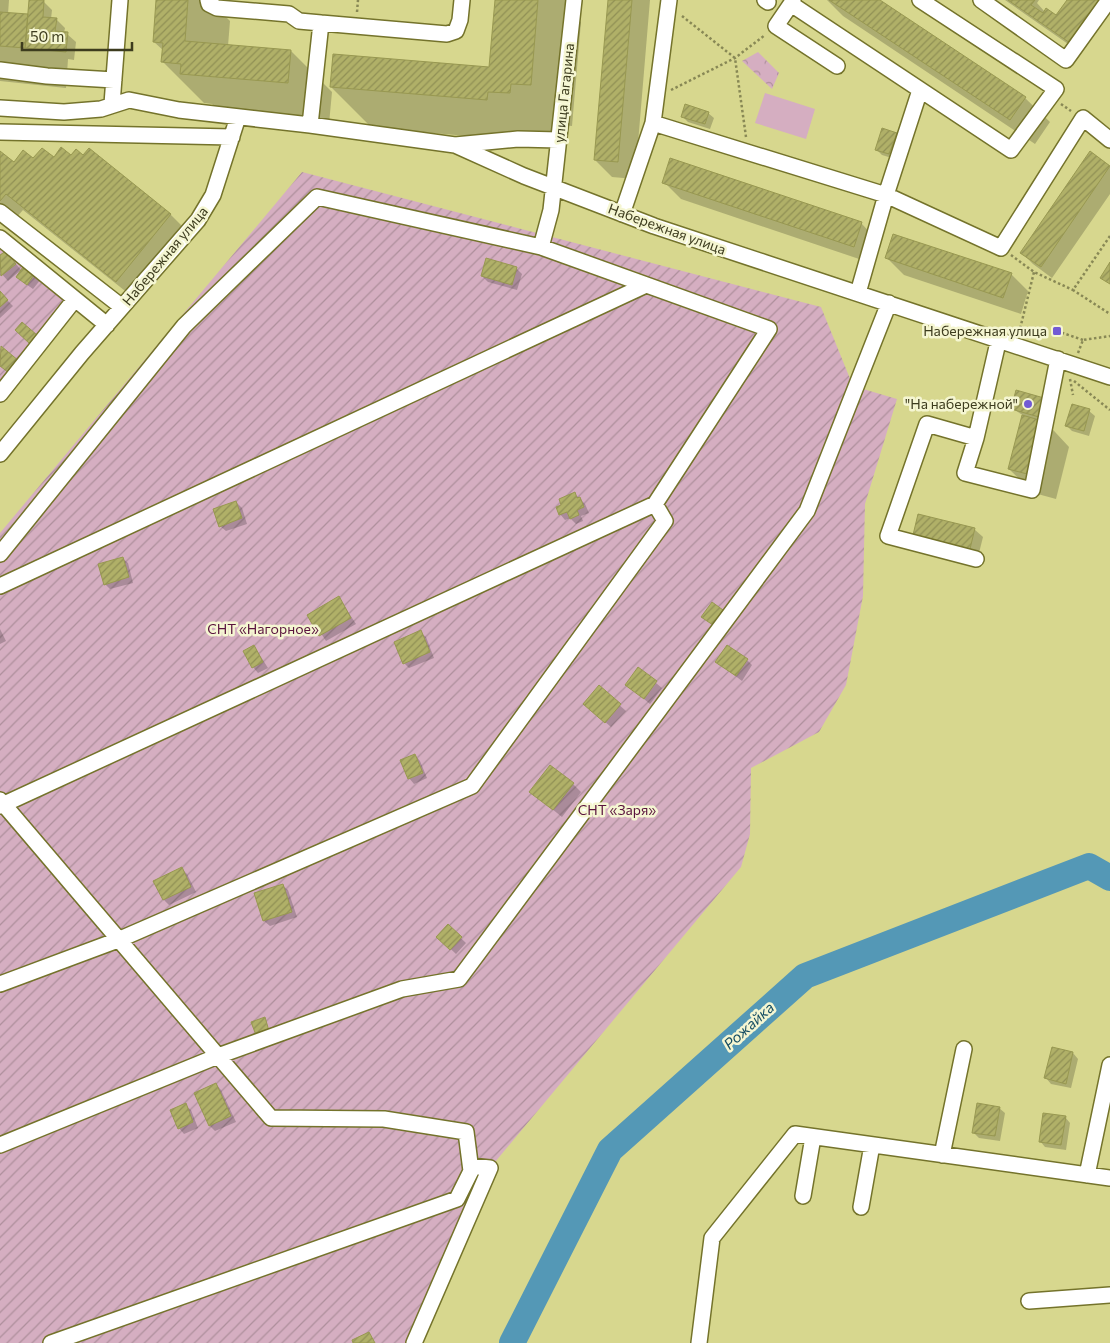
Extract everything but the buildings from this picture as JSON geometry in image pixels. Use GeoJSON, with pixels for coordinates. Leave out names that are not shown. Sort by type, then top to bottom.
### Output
{"type":"FeatureCollection","features":[{"type":"Feature","properties":{"kind":"street"},"geometry":{"type":"LineString","coordinates":[[112,104],[120,0]]}},
{"type":"Feature","properties":{"kind":"street"},"geometry":{"type":"LineString","coordinates":[[208,0],[209,4],[217,8],[289,14],[299,21],[447,34],[456,32],[460,20],[462,0]]}},
{"type":"Feature","properties":{"kind":"street","name":"улица Гагарина"},"geometry":{"type":"LineString","coordinates":[[541,247],[551,210],[574,0]]}},
{"type":"Feature","properties":{"kind":"street"},"geometry":{"type":"LineString","coordinates":[[837,66],[776,26],[792,2],[1011,150],[1056,89],[920,0]]}},
{"type":"Feature","properties":{"kind":"street"},"geometry":{"type":"LineString","coordinates":[[981,0],[1066,60],[1110,0]]}},
{"type":"Feature","properties":{"kind":"street"},"geometry":{"type":"LineString","coordinates":[[622,214],[653,123],[658,97],[669,3]]}},
{"type":"Feature","properties":{"kind":"street"},"geometry":{"type":"LineString","coordinates":[[310,124],[321,23]]}},
{"type":"Feature","properties":{"kind":"street"},"geometry":{"type":"LineString","coordinates":[[0,70],[47,76],[114,80]]}},
{"type":"Feature","properties":{"kind":"street"},"geometry":{"type":"LineString","coordinates":[[858,293],[886,195],[920,90]]}},
{"type":"Feature","properties":{"kind":"street"},"geometry":{"type":"LineString","coordinates":[[0,108],[64,112],[101,109],[129,100],[179,110],[238,117]]}},
{"type":"Feature","properties":{"kind":"street","name":"Набережная улица"},"geometry":{"type":"LineString","coordinates":[[0,454],[207,208],[238,117],[310,124],[455,145],[518,139],[559,140]]}},
{"type":"Feature","properties":{"kind":"street"},"geometry":{"type":"LineString","coordinates":[[653,123],[886,195],[1001,248],[1083,118],[1110,140]]}},
{"type":"Feature","properties":{"kind":"street"},"geometry":{"type":"LineString","coordinates":[[0,132],[232,137]]}},
{"type":"Feature","properties":{"kind":"street"},"geometry":{"type":"LineString","coordinates":[[512,170],[506,159],[507,152],[518,139]]}},
{"type":"Feature","properties":{"kind":"street","name":"Набережная улица"},"geometry":{"type":"LineString","coordinates":[[455,145],[622,214],[1110,376]]}},
{"type":"Feature","properties":{"kind":"street"},"geometry":{"type":"LineString","coordinates":[[0,554],[184,326],[318,197],[541,247],[769,329],[655,504],[1,803],[271,1118],[384,1119],[466,1132],[471,1166],[471,1171],[457,1199],[51,1343]]}},
{"type":"Feature","properties":{"kind":"street"},"geometry":{"type":"LineString","coordinates":[[0,212],[122,307]]}},
{"type":"Feature","properties":{"kind":"street"},"geometry":{"type":"LineString","coordinates":[[0,238],[107,325]]}},
{"type":"Feature","properties":{"kind":"street"},"geometry":{"type":"LineString","coordinates":[[0,586],[646,285]]}},
{"type":"Feature","properties":{"kind":"street"},"geometry":{"type":"LineString","coordinates":[[0,394],[75,300]]}},
{"type":"Feature","properties":{"kind":"street"},"geometry":{"type":"LineString","coordinates":[[0,1145],[218,1056],[402,989],[459,979],[807,511],[889,303]]}},
{"type":"Feature","properties":{"kind":"street"},"geometry":{"type":"LineString","coordinates":[[999,338],[976,438],[965,473],[1032,490],[1058,358]]}},
{"type":"Feature","properties":{"kind":"street"},"geometry":{"type":"LineString","coordinates":[[976,438],[926,424],[888,536],[976,558]]}},
{"type":"Feature","properties":{"kind":"street"},"geometry":{"type":"LineString","coordinates":[[0,984],[118,940],[472,786],[665,521],[655,504]]}},
{"type":"Feature","properties":{"kind":"street"},"geometry":{"type":"LineString","coordinates":[[942,1155],[964,1048]]}},
{"type":"Feature","properties":{"kind":"street"},"geometry":{"type":"LineString","coordinates":[[1087,1175],[1110,1065]]}},
{"type":"Feature","properties":{"kind":"street"},"geometry":{"type":"LineString","coordinates":[[699,1343],[712,1238],[795,1134],[1110,1178]]}},
{"type":"Feature","properties":{"kind":"street"},"geometry":{"type":"LineString","coordinates":[[803,1196],[813,1137]]}},
{"type":"Feature","properties":{"kind":"street"},"geometry":{"type":"LineString","coordinates":[[861,1207],[872,1145]]}},
{"type":"Feature","properties":{"kind":"street"},"geometry":{"type":"LineString","coordinates":[[414,1343],[490,1168],[471,1166]]}},
{"type":"Feature","properties":{"kind":"street"},"geometry":{"type":"LineString","coordinates":[[1030,1301],[1110,1295]]}},
{"type":"Feature","properties":{"kind":"path"},"geometry":{"type":"LineString","coordinates":[[669,3],[734,58],[747,151]]}},
{"type":"Feature","properties":{"kind":"path"},"geometry":{"type":"LineString","coordinates":[[658,97],[734,58],[776,26]]}},
{"type":"Feature","properties":{"kind":"path"},"geometry":{"type":"LineString","coordinates":[[1050,97],[1083,118]]}},
{"type":"Feature","properties":{"kind":"path"},"geometry":{"type":"LineString","coordinates":[[1073,290],[1110,236]]}},
{"type":"Feature","properties":{"kind":"path"},"geometry":{"type":"LineString","coordinates":[[1001,248],[1034,272],[1073,290],[1110,314]]}},
{"type":"Feature","properties":{"kind":"path"},"geometry":{"type":"LineString","coordinates":[[1014,344],[1023,325],[1034,272]]}},
{"type":"Feature","properties":{"kind":"path"},"geometry":{"type":"LineString","coordinates":[[1057,330],[1083,340]]}},
{"type":"Feature","properties":{"kind":"path"},"geometry":{"type":"LineString","coordinates":[[1069,377],[1110,410]]}},
{"type":"Feature","properties":{"kind":"green space"},"geometry":{"type":"Polygon","coordinates":[[[758,52],[779,73],[772,89],[742,61],[758,52]]]}},
{"type":"Feature","properties":{"kind":"green space"},"geometry":{"type":"Polygon","coordinates":[[[765,93],[815,109],[806,139],[755,123],[765,93]]]}},
{"type":"Feature","properties":{"kind":"green space","name":"СНТ «Нагорное»"},"geometry":{"type":"Polygon","coordinates":[[[302,172],[821,307],[853,386],[897,399],[865,504],[863,596],[846,685],[819,732],[751,768],[750,834],[741,867],[490,1168],[415,1343],[0,1343],[0,533],[302,172]]]}},
{"type":"Feature","properties":{"kind":"green space"},"geometry":{"type":"Polygon","coordinates":[[[0,237],[80,303],[0,401],[0,237]]]}},
{"type":"Feature","properties":{"kind":"waterway","name":"Рожайка"},"geometry":{"type":"LineString","coordinates":[[512,1343],[610,1150],[805,976],[1089,866],[1110,878]]}},
{"type":"Feature","properties":{"kind":"place","name":"Набережная улица"},"geometry":{"type":"Point","coordinates":[1057,331]}},
{"type":"Feature","properties":{"kind":"place","name":"\"На набережной\""},"geometry":{"type":"Point","coordinates":[1028,404]}},
{"type":"Feature","properties":{"kind":"park label","name":"СНТ «Заря»"},"geometry":{"type":"Point","coordinates":[617,810]}}]}
